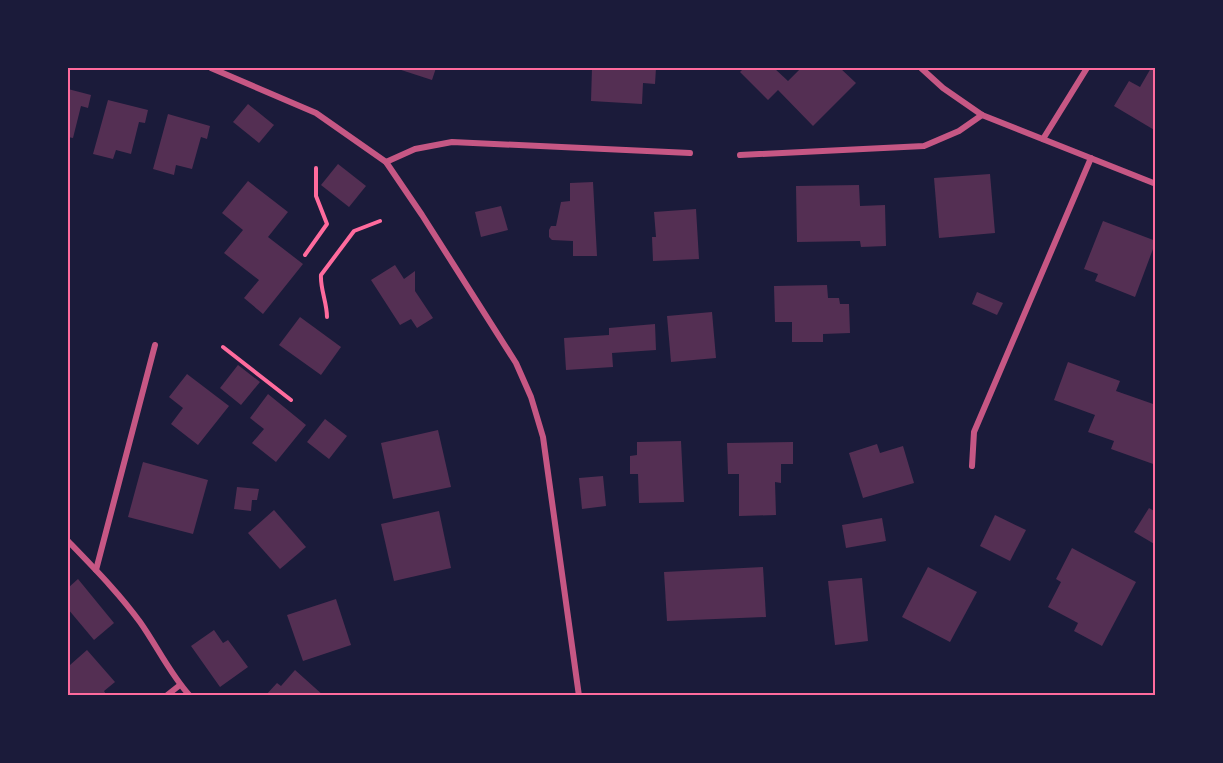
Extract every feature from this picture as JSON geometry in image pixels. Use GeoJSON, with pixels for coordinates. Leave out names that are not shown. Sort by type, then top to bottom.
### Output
{"type":"FeatureCollection","features":[{"type":"Feature","properties":{"kind":"street"},"geometry":{"type":"LineString","coordinates":[[211,68],[316,113],[386,162],[422,214],[516,363],[531,397],[543,437],[579,696]]}},
{"type":"Feature","properties":{"kind":"street"},"geometry":{"type":"LineString","coordinates":[[921,68],[943,88],[982,115],[1155,184]]}},
{"type":"Feature","properties":{"kind":"street"},"geometry":{"type":"LineString","coordinates":[[1043,139],[1087,68]]}},
{"type":"Feature","properties":{"kind":"street"},"geometry":{"type":"LineString","coordinates":[[740,155],[924,147],[959,132],[982,115]]}},
{"type":"Feature","properties":{"kind":"street"},"geometry":{"type":"LineString","coordinates":[[386,162],[415,148],[452,142],[690,153]]}},
{"type":"Feature","properties":{"kind":"street"},"geometry":{"type":"LineString","coordinates":[[972,466],[974,432],[1091,158]]}},
{"type":"Feature","properties":{"kind":"street"},"geometry":{"type":"LineString","coordinates":[[96,570],[155,345]]}},
{"type":"Feature","properties":{"kind":"street"},"geometry":{"type":"LineString","coordinates":[[68,541],[138,620],[180,685],[190,696]]}},
{"type":"Feature","properties":{"kind":"street"},"geometry":{"type":"LineString","coordinates":[[166,696],[180,685]]}},
{"type":"Feature","properties":{"kind":"path"},"geometry":{"type":"LineString","coordinates":[[305,255],[327,224],[316,196],[316,168]]}},
{"type":"Feature","properties":{"kind":"path"},"geometry":{"type":"LineString","coordinates":[[327,317],[321,275],[354,231],[380,221]]}},
{"type":"Feature","properties":{"kind":"path"},"geometry":{"type":"LineString","coordinates":[[223,347],[291,400]]}},
{"type":"Feature","properties":{"kind":"building"},"geometry":{"type":"Polygon","coordinates":[[[395,68],[436,68],[432,80],[395,68]]]}},
{"type":"Feature","properties":{"kind":"building"},"geometry":{"type":"Polygon","coordinates":[[[592,68],[656,68],[655,84],[643,83],[642,104],[591,101],[592,68]]]}},
{"type":"Feature","properties":{"kind":"building"},"geometry":{"type":"Polygon","coordinates":[[[744,68],[774,68],[788,81],[801,68],[840,68],[856,83],[813,126],[778,90],[768,100],[740,72],[744,68]]]}},
{"type":"Feature","properties":{"kind":"building"},"geometry":{"type":"Polygon","coordinates":[[[1151,68],[1156,68],[1156,131],[1114,106],[1129,81],[1140,87],[1151,68]]]}},
{"type":"Feature","properties":{"kind":"building"},"geometry":{"type":"Polygon","coordinates":[[[68,89],[91,95],[88,108],[81,106],[73,138],[68,137],[68,89]]]}},
{"type":"Feature","properties":{"kind":"building"},"geometry":{"type":"Polygon","coordinates":[[[108,100],[148,110],[145,123],[139,122],[131,154],[116,150],[113,159],[93,154],[108,100]]]}},
{"type":"Feature","properties":{"kind":"building"},"geometry":{"type":"Polygon","coordinates":[[[248,104],[274,125],[259,143],[233,122],[248,104]]]}},
{"type":"Feature","properties":{"kind":"building"},"geometry":{"type":"Polygon","coordinates":[[[168,114],[210,126],[207,139],[201,137],[192,169],[176,165],[174,175],[153,169],[168,114]]]}},
{"type":"Feature","properties":{"kind":"building"},"geometry":{"type":"Polygon","coordinates":[[[338,164],[366,186],[349,207],[321,185],[338,164]]]}},
{"type":"Feature","properties":{"kind":"building"},"geometry":{"type":"Polygon","coordinates":[[[990,174],[995,233],[939,238],[934,178],[990,174]]]}},
{"type":"Feature","properties":{"kind":"building"},"geometry":{"type":"Polygon","coordinates":[[[248,181],[288,212],[268,237],[303,264],[263,314],[244,298],[259,280],[224,253],[243,230],[222,213],[248,181]]]}},
{"type":"Feature","properties":{"kind":"building"},"geometry":{"type":"Polygon","coordinates":[[[593,182],[597,256],[573,256],[573,241],[552,240],[549,237],[549,230],[551,226],[556,226],[561,202],[570,201],[570,183],[593,182]]]}},
{"type":"Feature","properties":{"kind":"building"},"geometry":{"type":"Polygon","coordinates":[[[859,185],[860,206],[885,205],[886,246],[861,247],[860,241],[797,242],[796,186],[859,185]]]}},
{"type":"Feature","properties":{"kind":"building"},"geometry":{"type":"Polygon","coordinates":[[[501,206],[508,230],[481,237],[475,212],[501,206]]]}},
{"type":"Feature","properties":{"kind":"building"},"geometry":{"type":"Polygon","coordinates":[[[696,209],[699,259],[653,261],[652,237],[656,237],[654,212],[696,209]]]}},
{"type":"Feature","properties":{"kind":"building"},"geometry":{"type":"Polygon","coordinates":[[[1103,221],[1156,241],[1135,297],[1095,281],[1098,274],[1084,269],[1103,221]]]}},
{"type":"Feature","properties":{"kind":"building"},"geometry":{"type":"Polygon","coordinates":[[[395,265],[404,279],[415,271],[415,291],[433,318],[417,328],[411,319],[400,325],[371,280],[395,265]]]}},
{"type":"Feature","properties":{"kind":"building"},"geometry":{"type":"Polygon","coordinates":[[[827,285],[828,298],[839,298],[840,304],[849,304],[850,333],[823,334],[823,342],[792,342],[792,322],[775,322],[774,286],[827,285]]]}},
{"type":"Feature","properties":{"kind":"building"},"geometry":{"type":"Polygon","coordinates":[[[977,292],[1003,303],[997,315],[972,304],[977,292]]]}},
{"type":"Feature","properties":{"kind":"building"},"geometry":{"type":"Polygon","coordinates":[[[712,312],[716,358],[671,362],[667,316],[712,312]]]}},
{"type":"Feature","properties":{"kind":"building"},"geometry":{"type":"Polygon","coordinates":[[[300,317],[341,347],[321,375],[279,345],[300,317]]]}},
{"type":"Feature","properties":{"kind":"building"},"geometry":{"type":"Polygon","coordinates":[[[655,324],[656,350],[612,353],[613,367],[566,370],[564,338],[609,335],[609,328],[655,324]]]}},
{"type":"Feature","properties":{"kind":"building"},"geometry":{"type":"Polygon","coordinates":[[[1068,362],[1120,381],[1116,391],[1156,405],[1156,465],[1111,449],[1114,441],[1088,432],[1095,415],[1054,400],[1068,362]]]}},
{"type":"Feature","properties":{"kind":"building"},"geometry":{"type":"Polygon","coordinates":[[[238,365],[260,382],[241,405],[220,388],[238,365]]]}},
{"type":"Feature","properties":{"kind":"building"},"geometry":{"type":"Polygon","coordinates":[[[187,374],[229,406],[198,445],[171,424],[183,408],[169,397],[187,374]]]}},
{"type":"Feature","properties":{"kind":"building"},"geometry":{"type":"Polygon","coordinates":[[[268,394],[306,425],[276,462],[252,443],[264,429],[250,418],[268,394]]]}},
{"type":"Feature","properties":{"kind":"building"},"geometry":{"type":"Polygon","coordinates":[[[325,419],[347,436],[329,459],[307,442],[325,419]]]}},
{"type":"Feature","properties":{"kind":"building"},"geometry":{"type":"Polygon","coordinates":[[[438,430],[451,487],[393,499],[381,443],[438,430]]]}},
{"type":"Feature","properties":{"kind":"building"},"geometry":{"type":"Polygon","coordinates":[[[681,441],[684,502],[639,503],[638,474],[630,474],[630,456],[637,455],[637,442],[681,441]]]}},
{"type":"Feature","properties":{"kind":"building"},"geometry":{"type":"Polygon","coordinates":[[[793,442],[793,464],[781,464],[781,483],[775,482],[776,515],[739,516],[739,474],[728,474],[727,443],[793,442]]]}},
{"type":"Feature","properties":{"kind":"building"},"geometry":{"type":"Polygon","coordinates":[[[877,444],[880,453],[903,446],[914,483],[863,498],[849,453],[877,444]]]}},
{"type":"Feature","properties":{"kind":"building"},"geometry":{"type":"Polygon","coordinates":[[[143,462],[208,480],[193,534],[128,517],[143,462]]]}},
{"type":"Feature","properties":{"kind":"building"},"geometry":{"type":"Polygon","coordinates":[[[603,476],[606,506],[582,509],[579,478],[603,476]]]}},
{"type":"Feature","properties":{"kind":"building"},"geometry":{"type":"Polygon","coordinates":[[[237,487],[259,489],[257,500],[252,500],[251,511],[234,509],[237,487]]]}},
{"type":"Feature","properties":{"kind":"building"},"geometry":{"type":"Polygon","coordinates":[[[1149,508],[1156,512],[1156,545],[1134,532],[1149,508]]]}},
{"type":"Feature","properties":{"kind":"building"},"geometry":{"type":"Polygon","coordinates":[[[274,510],[306,547],[280,569],[248,533],[274,510]]]}},
{"type":"Feature","properties":{"kind":"building"},"geometry":{"type":"Polygon","coordinates":[[[439,511],[451,568],[394,581],[381,524],[439,511]]]}},
{"type":"Feature","properties":{"kind":"building"},"geometry":{"type":"Polygon","coordinates":[[[995,515],[1026,530],[1010,561],[980,546],[995,515]]]}},
{"type":"Feature","properties":{"kind":"building"},"geometry":{"type":"Polygon","coordinates":[[[882,518],[886,541],[846,548],[842,525],[882,518]]]}},
{"type":"Feature","properties":{"kind":"building"},"geometry":{"type":"Polygon","coordinates":[[[1072,548],[1136,582],[1102,646],[1074,631],[1078,623],[1048,607],[1061,582],[1056,579],[1072,548]]]}},
{"type":"Feature","properties":{"kind":"building"},"geometry":{"type":"Polygon","coordinates":[[[763,567],[766,617],[667,621],[664,572],[763,567]]]}},
{"type":"Feature","properties":{"kind":"building"},"geometry":{"type":"Polygon","coordinates":[[[928,567],[977,592],[950,642],[902,617],[928,567]]]}},
{"type":"Feature","properties":{"kind":"building"},"geometry":{"type":"Polygon","coordinates":[[[862,578],[868,641],[835,645],[828,581],[862,578]]]}},
{"type":"Feature","properties":{"kind":"building"},"geometry":{"type":"Polygon","coordinates":[[[78,579],[114,623],[94,640],[68,609],[68,588],[78,579]]]}},
{"type":"Feature","properties":{"kind":"building"},"geometry":{"type":"Polygon","coordinates":[[[336,599],[351,645],[303,661],[287,615],[336,599]]]}},
{"type":"Feature","properties":{"kind":"building"},"geometry":{"type":"Polygon","coordinates":[[[214,630],[223,643],[228,640],[248,667],[220,687],[191,646],[214,630]]]}},
{"type":"Feature","properties":{"kind":"building"},"geometry":{"type":"Polygon","coordinates":[[[87,650],[115,682],[104,691],[107,696],[68,696],[68,662],[70,665],[87,650]]]}},
{"type":"Feature","properties":{"kind":"building"},"geometry":{"type":"Polygon","coordinates":[[[295,670],[324,696],[265,696],[277,683],[281,686],[295,670]]]}}]}
